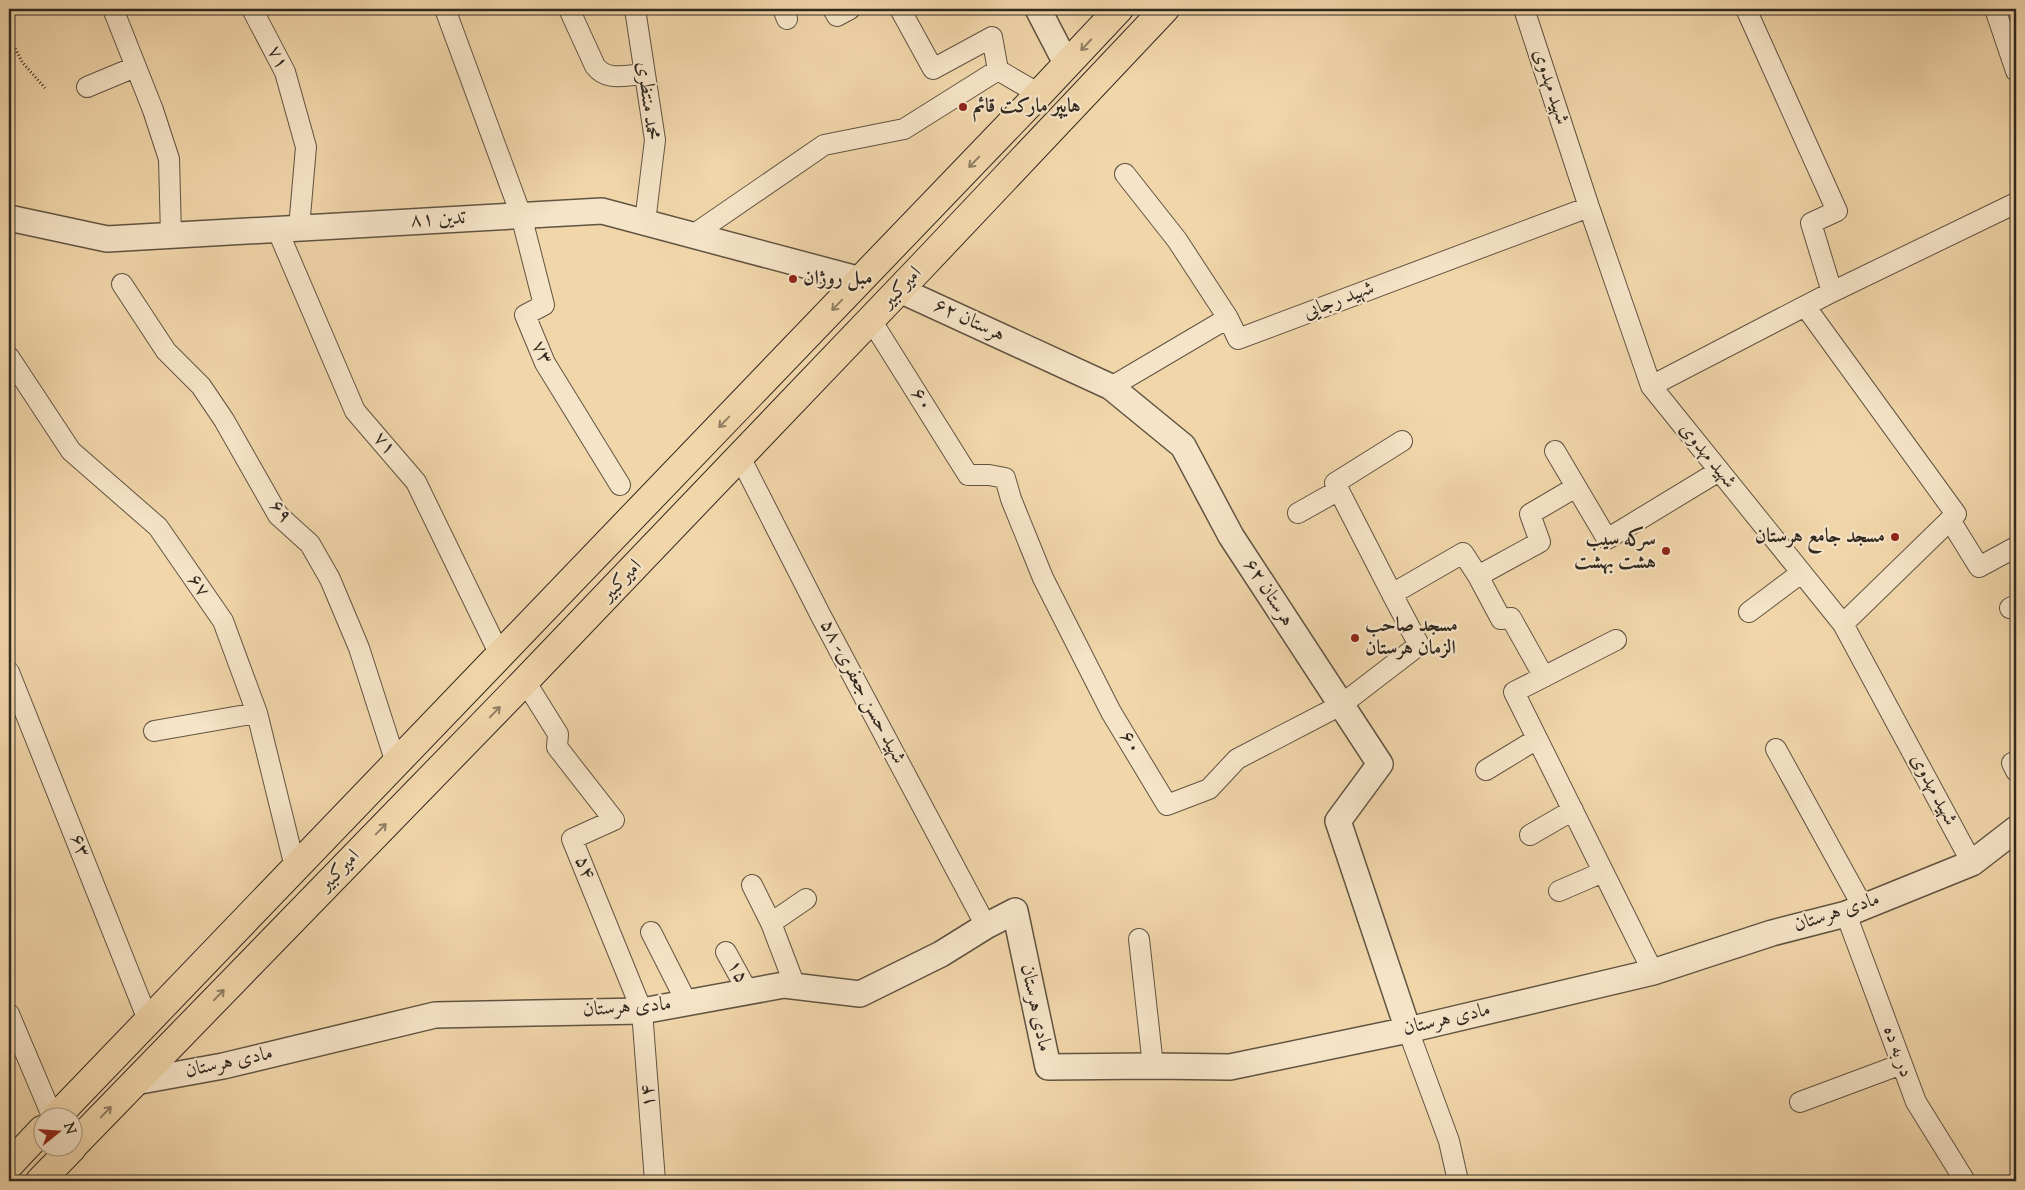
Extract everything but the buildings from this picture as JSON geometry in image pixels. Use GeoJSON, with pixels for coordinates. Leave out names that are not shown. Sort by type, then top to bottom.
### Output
{"type":"FeatureCollection","features":[{"type":"Feature","properties":{"kind":"main road","name":"امیرکبیر"},"geometry":{"type":"LineString","coordinates":[[64,1108],[861,280],[1119,9]]}},
{"type":"Feature","properties":{"kind":"main road","name":"امیرکبیر"},"geometry":{"type":"LineString","coordinates":[[82,1137],[525,681],[900,290],[1165,9]]}},
{"type":"Feature","properties":{"kind":"main road"},"geometry":{"type":"LineString","coordinates":[[241,924],[266,947]]}},
{"type":"Feature","properties":{"kind":"main road"},"geometry":{"type":"LineString","coordinates":[[13,1157],[32,1139]]}},
{"type":"Feature","properties":{"kind":"main road","name":"امیرکبیر"},"geometry":{"type":"LineString","coordinates":[[40,1181],[62,1158]]}},
{"type":"Feature","properties":{"kind":"street"},"geometry":{"type":"LineString","coordinates":[[113,9],[169,159],[171,235]]}},
{"type":"Feature","properties":{"kind":"street","name":"۷۱"},"geometry":{"type":"LineString","coordinates":[[252,9],[286,72],[306,147],[288,228],[355,411],[416,482],[500,655]]}},
{"type":"Feature","properties":{"kind":"street"},"geometry":{"type":"LineString","coordinates":[[445,9],[521,215]]}},
{"type":"Feature","properties":{"kind":"street"},"geometry":{"type":"LineString","coordinates":[[569,9],[595,66],[602,74],[610,77],[645,74]]}},
{"type":"Feature","properties":{"kind":"street","name":"محمد منتظری"},"geometry":{"type":"LineString","coordinates":[[635,9],[655,140],[645,222]]}},
{"type":"Feature","properties":{"kind":"street"},"geometry":{"type":"LineString","coordinates":[[833,9],[837,16],[850,9]]}},
{"type":"Feature","properties":{"kind":"street"},"geometry":{"type":"LineString","coordinates":[[900,9],[933,69],[992,38],[998,70],[1039,94]]}},
{"type":"Feature","properties":{"kind":"street"},"geometry":{"type":"LineString","coordinates":[[1038,9],[1067,65]]}},
{"type":"Feature","properties":{"kind":"street","name":"شهید مهدوی"},"geometry":{"type":"LineString","coordinates":[[1524,9],[1588,207],[1651,386],[1843,624],[1972,863]]}},
{"type":"Feature","properties":{"kind":"street"},"geometry":{"type":"LineString","coordinates":[[1746,9],[1837,211],[1811,223],[1832,292]]}},
{"type":"Feature","properties":{"kind":"street"},"geometry":{"type":"LineString","coordinates":[[1995,9],[2016,71]]}},
{"type":"Feature","properties":{"kind":"street"},"geometry":{"type":"LineString","coordinates":[[88,87],[135,67]]}},
{"type":"Feature","properties":{"kind":"street"},"geometry":{"type":"LineString","coordinates":[[693,235],[824,145],[904,129],[998,70]]}},
{"type":"Feature","properties":{"kind":"street"},"geometry":{"type":"LineString","coordinates":[[1112,387],[1228,318],[1177,240],[1125,174]]}},
{"type":"Feature","properties":{"kind":"street"},"geometry":{"type":"LineString","coordinates":[[1651,386],[1832,292],[2016,203]]}},
{"type":"Feature","properties":{"kind":"street","name":"شهید رجایی"},"geometry":{"type":"LineString","coordinates":[[1228,318],[1238,339],[1588,207]]}},
{"type":"Feature","properties":{"kind":"street","name":"تدین ۸۱"},"geometry":{"type":"LineString","coordinates":[[9,218],[107,238],[602,211],[861,280]]}},
{"type":"Feature","properties":{"kind":"street","name":"۷۳"},"geometry":{"type":"LineString","coordinates":[[521,215],[544,305],[525,315],[545,364],[620,486]]}},
{"type":"Feature","properties":{"kind":"street","name":"۶۹"},"geometry":{"type":"LineString","coordinates":[[122,284],[166,351],[201,386],[224,420],[278,515],[310,544],[330,579],[359,648],[396,763]]}},
{"type":"Feature","properties":{"kind":"street","name":"هرستان ۶۲"},"geometry":{"type":"LineString","coordinates":[[900,290],[1112,387],[1183,446],[1231,536],[1380,764],[1338,821],[1408,1030]]}},
{"type":"Feature","properties":{"kind":"street"},"geometry":{"type":"LineString","coordinates":[[1805,306],[1956,514],[1843,624]]}},
{"type":"Feature","properties":{"kind":"street","name":"۶۰"},"geometry":{"type":"LineString","coordinates":[[871,320],[968,475],[989,475],[1005,478],[1011,499],[1043,578],[1111,712],[1167,805],[1210,789],[1237,759],[1340,704],[1419,645],[1392,594]]}},
{"type":"Feature","properties":{"kind":"street","name":"۶۷"},"geometry":{"type":"LineString","coordinates":[[9,357],[71,451],[158,527],[223,621],[257,712],[296,867]]}},
{"type":"Feature","properties":{"kind":"street"},"geometry":{"type":"LineString","coordinates":[[1402,441],[1335,483],[1392,594],[1463,553],[1478,576],[1501,619],[1511,618],[1544,677]]}},
{"type":"Feature","properties":{"kind":"street"},"geometry":{"type":"LineString","coordinates":[[1555,451],[1607,539],[1719,471]]}},
{"type":"Feature","properties":{"kind":"street","name":"شهید حسن جعفری- ۵۸"},"geometry":{"type":"LineString","coordinates":[[740,457],[821,616],[986,926]]}},
{"type":"Feature","properties":{"kind":"street"},"geometry":{"type":"LineString","coordinates":[[1478,576],[1540,542],[1530,514],[1576,487]]}},
{"type":"Feature","properties":{"kind":"street"},"geometry":{"type":"LineString","coordinates":[[1298,513],[1338,490]]}},
{"type":"Feature","properties":{"kind":"street"},"geometry":{"type":"LineString","coordinates":[[1950,520],[1979,567],[2016,547]]}},
{"type":"Feature","properties":{"kind":"street"},"geometry":{"type":"LineString","coordinates":[[1749,612],[1801,573]]}},
{"type":"Feature","properties":{"kind":"street"},"geometry":{"type":"LineString","coordinates":[[1616,640],[1514,692],[1653,972]]}},
{"type":"Feature","properties":{"kind":"street","name":"۶۳"},"geometry":{"type":"LineString","coordinates":[[9,672],[148,1020]]}},
{"type":"Feature","properties":{"kind":"street","name":"۵۴"},"geometry":{"type":"LineString","coordinates":[[525,681],[558,734],[557,747],[614,820],[572,839],[642,1011]]}},
{"type":"Feature","properties":{"kind":"street"},"geometry":{"type":"LineString","coordinates":[[154,731],[257,712]]}},
{"type":"Feature","properties":{"kind":"street"},"geometry":{"type":"LineString","coordinates":[[1486,770],[1537,739]]}},
{"type":"Feature","properties":{"kind":"street","name":"در به ده"},"geometry":{"type":"LineString","coordinates":[[1776,749],[1855,911],[1902,1064],[1916,1102],[1965,1181]]}},
{"type":"Feature","properties":{"kind":"street"},"geometry":{"type":"LineString","coordinates":[[1530,835],[1573,810]]}},
{"type":"Feature","properties":{"kind":"street","name":"مادی هرستان"},"geometry":{"type":"LineString","coordinates":[[135,1082],[223,1066],[435,1015],[642,1011],[784,985],[860,994],[941,954],[986,926],[1015,911],[1048,1068],[1230,1067],[1408,1030],[1653,972],[1772,933],[1855,911],[1972,863],[2016,829]]}},
{"type":"Feature","properties":{"kind":"street"},"geometry":{"type":"LineString","coordinates":[[1560,891],[1603,872]]}},
{"type":"Feature","properties":{"kind":"street"},"geometry":{"type":"LineString","coordinates":[[752,885],[771,922],[795,986]]}},
{"type":"Feature","properties":{"kind":"street"},"geometry":{"type":"LineString","coordinates":[[771,922],[806,899]]}},
{"type":"Feature","properties":{"kind":"street"},"geometry":{"type":"LineString","coordinates":[[651,932],[687,1003]]}},
{"type":"Feature","properties":{"kind":"street"},"geometry":{"type":"LineString","coordinates":[[1139,939],[1153,1066]]}},
{"type":"Feature","properties":{"kind":"street","name":"۱۵"},"geometry":{"type":"LineString","coordinates":[[726,952],[748,992]]}},
{"type":"Feature","properties":{"kind":"street","name":"۱۴"},"geometry":{"type":"LineString","coordinates":[[642,1011],[655,1181]]}},
{"type":"Feature","properties":{"kind":"street"},"geometry":{"type":"LineString","coordinates":[[9,1014],[50,1108]]}},
{"type":"Feature","properties":{"kind":"street"},"geometry":{"type":"LineString","coordinates":[[1408,1030],[1449,1140],[1458,1181]]}},
{"type":"Feature","properties":{"kind":"street"},"geometry":{"type":"LineString","coordinates":[[1800,1102],[1902,1064]]}},
{"type":"Feature","properties":{"kind":"path"},"geometry":{"type":"LineString","coordinates":[[9,36],[22,62],[45,88]]}},
{"type":"Feature","properties":{"kind":"place","name":"هایپر مارکت قائم"},"geometry":{"type":"Point","coordinates":[963,107]}},
{"type":"Feature","properties":{"kind":"place","name":"مبل روژان"},"geometry":{"type":"Point","coordinates":[793,279]}},
{"type":"Feature","properties":{"kind":"place","name":"مسجد جامع هرستان"},"geometry":{"type":"Point","coordinates":[1895,537]}},
{"type":"Feature","properties":{"kind":"place","name":"سرکه سیب هشت بهشت"},"geometry":{"type":"Point","coordinates":[1666,551]}},
{"type":"Feature","properties":{"kind":"place","name":"مسجد صاحب الزمان هرستان"},"geometry":{"type":"Point","coordinates":[1355,638]}}]}
